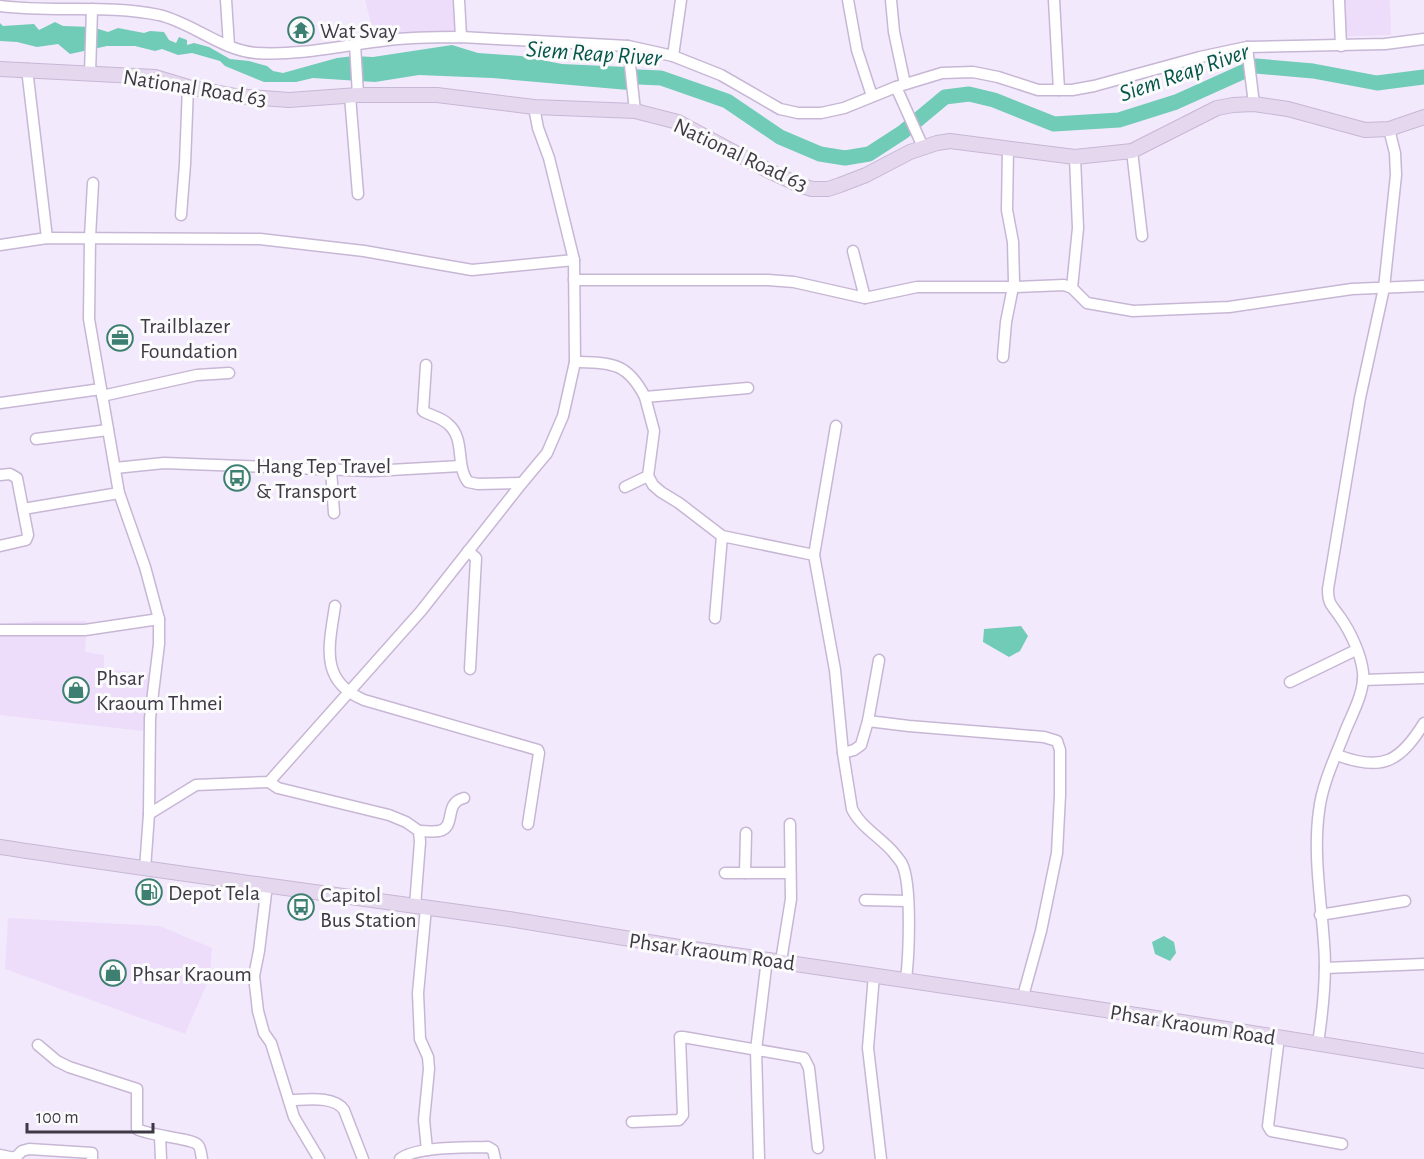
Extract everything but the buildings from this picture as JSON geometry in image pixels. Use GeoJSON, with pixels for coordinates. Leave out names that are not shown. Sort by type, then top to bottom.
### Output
{"type":"FeatureCollection","features":[{"type":"Feature","properties":{"kind":"street"},"geometry":{"type":"LineString","coordinates":[[226,0],[230,46]]}},
{"type":"Feature","properties":{"kind":"street"},"geometry":{"type":"LineString","coordinates":[[459,0],[461,37]]}},
{"type":"Feature","properties":{"kind":"street"},"geometry":{"type":"LineString","coordinates":[[674,56],[681,0]]}},
{"type":"Feature","properties":{"kind":"street"},"geometry":{"type":"LineString","coordinates":[[848,0],[857,50],[872,96]]}},
{"type":"Feature","properties":{"kind":"street"},"geometry":{"type":"LineString","coordinates":[[891,0],[904,104],[923,147]]}},
{"type":"Feature","properties":{"kind":"street"},"geometry":{"type":"LineString","coordinates":[[1054,0],[1059,90]]}},
{"type":"Feature","properties":{"kind":"street"},"geometry":{"type":"LineString","coordinates":[[1339,0],[1341,46]]}},
{"type":"Feature","properties":{"kind":"street"},"geometry":{"type":"LineString","coordinates":[[0,6],[92,13],[125,9],[163,16],[230,46],[255,53],[355,48],[406,38],[461,37],[628,50],[674,56],[721,75],[780,109],[798,113],[821,113],[844,108],[900,85],[942,73],[973,72],[998,77],[1038,90],[1059,90],[1094,86],[1200,57],[1247,50],[1311,45],[1385,44],[1424,39]]}},
{"type":"Feature","properties":{"kind":"street"},"geometry":{"type":"LineString","coordinates":[[91,66],[92,13]]}},
{"type":"Feature","properties":{"kind":"street"},"geometry":{"type":"LineString","coordinates":[[355,48],[357,194]]}},
{"type":"Feature","properties":{"kind":"street"},"geometry":{"type":"LineString","coordinates":[[628,50],[634,106]]}},
{"type":"Feature","properties":{"kind":"street"},"geometry":{"type":"LineString","coordinates":[[1247,50],[1254,104]]}},
{"type":"Feature","properties":{"kind":"street","name":"National Road 63"},"geometry":{"type":"LineString","coordinates":[[0,69],[91,66],[155,77],[188,87],[236,96],[289,100],[355,92],[437,95],[534,107],[634,106],[678,122],[767,170],[812,189],[828,189],[923,147],[956,141],[1075,157],[1132,151],[1217,108],[1233,105],[1254,104],[1288,110],[1365,130],[1389,129],[1424,117]]}},
{"type":"Feature","properties":{"kind":"street"},"geometry":{"type":"LineString","coordinates":[[27,69],[47,238]]}},
{"type":"Feature","properties":{"kind":"street"},"geometry":{"type":"LineString","coordinates":[[181,215],[188,87]]}},
{"type":"Feature","properties":{"kind":"street"},"geometry":{"type":"LineString","coordinates":[[269,782],[350,694],[421,611],[547,453],[563,416],[575,362],[574,260],[534,107]]}},
{"type":"Feature","properties":{"kind":"street"},"geometry":{"type":"LineString","coordinates":[[1318,1043],[1325,968],[1320,915],[1319,810],[1330,769],[1355,708],[1363,680],[1363,670],[1356,650],[1341,617],[1331,607],[1328,600],[1328,589],[1358,409],[1384,288],[1396,175],[1395,153],[1389,129]]}},
{"type":"Feature","properties":{"kind":"street"},"geometry":{"type":"LineString","coordinates":[[1003,357],[1006,322],[1013,287],[1013,242],[1007,210],[1008,148]]}},
{"type":"Feature","properties":{"kind":"street"},"geometry":{"type":"LineString","coordinates":[[1132,151],[1142,236]]}},
{"type":"Feature","properties":{"kind":"street"},"geometry":{"type":"LineString","coordinates":[[1072,288],[1078,228],[1075,157]]}},
{"type":"Feature","properties":{"kind":"street"},"geometry":{"type":"LineString","coordinates":[[93,183],[89,319],[119,493],[145,567],[159,619],[159,644],[150,718],[149,814],[145,869]]}},
{"type":"Feature","properties":{"kind":"street"},"geometry":{"type":"LineString","coordinates":[[0,245],[47,238],[90,237],[260,239],[364,251],[472,270],[574,260]]}},
{"type":"Feature","properties":{"kind":"street"},"geometry":{"type":"LineString","coordinates":[[853,251],[865,298]]}},
{"type":"Feature","properties":{"kind":"street"},"geometry":{"type":"LineString","coordinates":[[574,280],[768,280],[794,282],[865,298],[889,291],[917,287],[1064,285],[1072,288],[1087,303],[1133,311],[1229,307],[1341,291],[1424,286]]}},
{"type":"Feature","properties":{"kind":"street"},"geometry":{"type":"LineString","coordinates":[[575,362],[602,363],[625,369],[637,381],[645,397],[654,431],[648,476],[661,492],[680,503],[722,536],[814,555]]}},
{"type":"Feature","properties":{"kind":"street"},"geometry":{"type":"LineString","coordinates":[[426,365],[423,411],[450,425],[457,438],[461,466],[468,482],[478,484],[522,483]]}},
{"type":"Feature","properties":{"kind":"street"},"geometry":{"type":"LineString","coordinates":[[0,404],[102,393],[197,375],[229,374]]}},
{"type":"Feature","properties":{"kind":"street"},"geometry":{"type":"LineString","coordinates":[[645,397],[748,388]]}},
{"type":"Feature","properties":{"kind":"street"},"geometry":{"type":"LineString","coordinates":[[836,426],[814,555],[835,670],[843,753],[852,809],[884,841],[901,863],[906,881],[909,937],[906,979]]}},
{"type":"Feature","properties":{"kind":"street"},"geometry":{"type":"LineString","coordinates":[[36,439],[108,430]]}},
{"type":"Feature","properties":{"kind":"street"},"geometry":{"type":"LineString","coordinates":[[115,468],[164,463],[293,470],[372,471],[461,466]]}},
{"type":"Feature","properties":{"kind":"street"},"geometry":{"type":"LineString","coordinates":[[331,469],[334,513]]}},
{"type":"Feature","properties":{"kind":"street"},"geometry":{"type":"LineString","coordinates":[[0,475],[10,474],[17,478],[28,535],[26,540],[0,546]]}},
{"type":"Feature","properties":{"kind":"street"},"geometry":{"type":"LineString","coordinates":[[625,487],[648,476]]}},
{"type":"Feature","properties":{"kind":"street"},"geometry":{"type":"LineString","coordinates":[[23,509],[119,493]]}},
{"type":"Feature","properties":{"kind":"street"},"geometry":{"type":"LineString","coordinates":[[715,618],[722,536]]}},
{"type":"Feature","properties":{"kind":"street"},"geometry":{"type":"LineString","coordinates":[[468,551],[476,558],[470,669]]}},
{"type":"Feature","properties":{"kind":"street"},"geometry":{"type":"LineString","coordinates":[[336,606],[328,656],[338,683],[350,694],[538,750],[528,824]]}},
{"type":"Feature","properties":{"kind":"street"},"geometry":{"type":"LineString","coordinates":[[0,631],[85,630],[159,619]]}},
{"type":"Feature","properties":{"kind":"street"},"geometry":{"type":"LineString","coordinates":[[1290,682],[1356,650]]}},
{"type":"Feature","properties":{"kind":"street"},"geometry":{"type":"LineString","coordinates":[[843,753],[859,747],[868,721],[879,660]]}},
{"type":"Feature","properties":{"kind":"street"},"geometry":{"type":"LineString","coordinates":[[1363,680],[1424,678]]}},
{"type":"Feature","properties":{"kind":"street"},"geometry":{"type":"LineString","coordinates":[[868,721],[1044,737],[1057,741],[1060,750],[1057,853],[1041,931],[1023,996]]}},
{"type":"Feature","properties":{"kind":"street"},"geometry":{"type":"LineString","coordinates":[[1337,755],[1350,760],[1388,762],[1396,758],[1410,744],[1424,723]]}},
{"type":"Feature","properties":{"kind":"street"},"geometry":{"type":"LineString","coordinates":[[149,814],[196,785],[269,782],[278,788],[388,815],[406,822],[419,831],[443,830],[447,826],[453,805],[458,799],[464,798]]}},
{"type":"Feature","properties":{"kind":"street"},"geometry":{"type":"LineString","coordinates":[[759,1159],[756,1050],[774,960],[791,899],[790,824]]}},
{"type":"Feature","properties":{"kind":"street"},"geometry":{"type":"LineString","coordinates":[[419,831],[421,907],[418,993],[420,1039],[428,1057],[429,1069],[424,1120],[427,1150]]}},
{"type":"Feature","properties":{"kind":"street"},"geometry":{"type":"LineString","coordinates":[[745,873],[746,833]]}},
{"type":"Feature","properties":{"kind":"street","name":"Phsar Kraoum Road"},"geometry":{"type":"LineString","coordinates":[[0,848],[421,907],[1023,996],[1424,1061]]}},
{"type":"Feature","properties":{"kind":"street"},"geometry":{"type":"LineString","coordinates":[[725,873],[790,873]]}},
{"type":"Feature","properties":{"kind":"street"},"geometry":{"type":"LineString","coordinates":[[267,885],[260,951],[254,976],[255,995],[264,1033],[271,1043],[297,1124],[319,1159]]}},
{"type":"Feature","properties":{"kind":"street"},"geometry":{"type":"LineString","coordinates":[[865,900],[907,901]]}},
{"type":"Feature","properties":{"kind":"street"},"geometry":{"type":"LineString","coordinates":[[1320,915],[1405,901]]}},
{"type":"Feature","properties":{"kind":"street"},"geometry":{"type":"LineString","coordinates":[[1325,968],[1424,964]]}},
{"type":"Feature","properties":{"kind":"street"},"geometry":{"type":"LineString","coordinates":[[874,975],[868,1048],[881,1159]]}},
{"type":"Feature","properties":{"kind":"street"},"geometry":{"type":"LineString","coordinates":[[632,1122],[679,1120],[683,1115],[680,1037],[804,1058],[807,1062],[818,1148]]}},
{"type":"Feature","properties":{"kind":"street"},"geometry":{"type":"LineString","coordinates":[[1279,1037],[1268,1126],[1271,1131],[1342,1144]]}},
{"type":"Feature","properties":{"kind":"street"},"geometry":{"type":"LineString","coordinates":[[38,1045],[57,1061],[69,1067],[137,1089],[137,1129],[195,1143],[200,1147],[202,1159]]}},
{"type":"Feature","properties":{"kind":"street"},"geometry":{"type":"LineString","coordinates":[[289,1100],[316,1100],[336,1102],[340,1105],[363,1159]]}},
{"type":"Feature","properties":{"kind":"street"},"geometry":{"type":"LineString","coordinates":[[160,1136],[161,1159]]}},
{"type":"Feature","properties":{"kind":"street"},"geometry":{"type":"LineString","coordinates":[[400,1159],[408,1154],[427,1150],[490,1147],[495,1159]]}},
{"type":"Feature","properties":{"kind":"street"},"geometry":{"type":"LineString","coordinates":[[0,1155],[15,1158],[22,1151],[29,1149],[92,1153],[92,1159]]}},
{"type":"Feature","properties":{"kind":"shaded area"},"geometry":{"type":"Polygon","coordinates":[[[365,0],[456,0],[460,34],[376,43],[365,0]]]}},
{"type":"Feature","properties":{"kind":"shaded area"},"geometry":{"type":"Polygon","coordinates":[[[1336,0],[1390,0],[1391,35],[1338,37],[1336,0]]]}},
{"type":"Feature","properties":{"kind":"shaded area"},"geometry":{"type":"Polygon","coordinates":[[[55,22],[63,26],[92,27],[108,32],[118,28],[144,33],[164,32],[169,40],[176,43],[179,37],[187,40],[187,45],[194,43],[209,47],[230,59],[249,61],[283,73],[337,58],[373,57],[452,45],[478,53],[521,56],[562,64],[626,67],[628,90],[492,78],[419,75],[375,82],[313,78],[296,82],[264,82],[225,66],[220,61],[192,53],[178,55],[162,49],[155,51],[135,46],[107,46],[70,54],[58,44],[37,47],[0,41],[0,23],[3,26],[34,24],[39,30],[55,22]]]}},
{"type":"Feature","properties":{"kind":"shaded area","name":"Phsar Kraoum Thmei"},"geometry":{"type":"Polygon","coordinates":[[[87,621],[85,652],[104,655],[104,669],[154,674],[152,732],[0,715],[0,624],[87,621]]]}},
{"type":"Feature","properties":{"kind":"shaded area"},"geometry":{"type":"Polygon","coordinates":[[[1021,626],[1028,636],[1020,651],[1009,657],[983,642],[984,629],[1021,626]]]}},
{"type":"Feature","properties":{"kind":"shaded area","name":"Phsar Kraoum"},"geometry":{"type":"Polygon","coordinates":[[[8,918],[160,926],[212,948],[210,977],[185,1034],[5,969],[8,918]]]}},
{"type":"Feature","properties":{"kind":"shaded area"},"geometry":{"type":"Polygon","coordinates":[[[1164,936],[1174,942],[1176,953],[1170,961],[1155,954],[1152,942],[1164,936]]]}},
{"type":"Feature","properties":{"kind":"waterway","name":"Siem Reap River"},"geometry":{"type":"LineString","coordinates":[[616,76],[661,78],[727,101],[780,137],[820,154],[845,158],[869,154],[903,132],[945,97],[969,94],[994,100],[1054,124],[1119,120],[1176,102],[1256,66],[1313,71],[1377,83],[1424,77]]}},
{"type":"Feature","properties":{"kind":"place","name":"Wat Svay"},"geometry":{"type":"Point","coordinates":[301,30]}},
{"type":"Feature","properties":{"kind":"place","name":"Trailblazer Foundation"},"geometry":{"type":"Point","coordinates":[120,338]}},
{"type":"Feature","properties":{"kind":"place","name":"Hang Tep Travel & Transport"},"geometry":{"type":"Point","coordinates":[237,478]}},
{"type":"Feature","properties":{"kind":"place","name":"Phsar Kraoum Thmei"},"geometry":{"type":"Point","coordinates":[76,690]}},
{"type":"Feature","properties":{"kind":"place","name":"Depot Tela"},"geometry":{"type":"Point","coordinates":[149,892]}},
{"type":"Feature","properties":{"kind":"place","name":"Capitol Bus Station"},"geometry":{"type":"Point","coordinates":[301,907]}},
{"type":"Feature","properties":{"kind":"place","name":"Phsar Kraoum"},"geometry":{"type":"Point","coordinates":[113,973]}}]}
